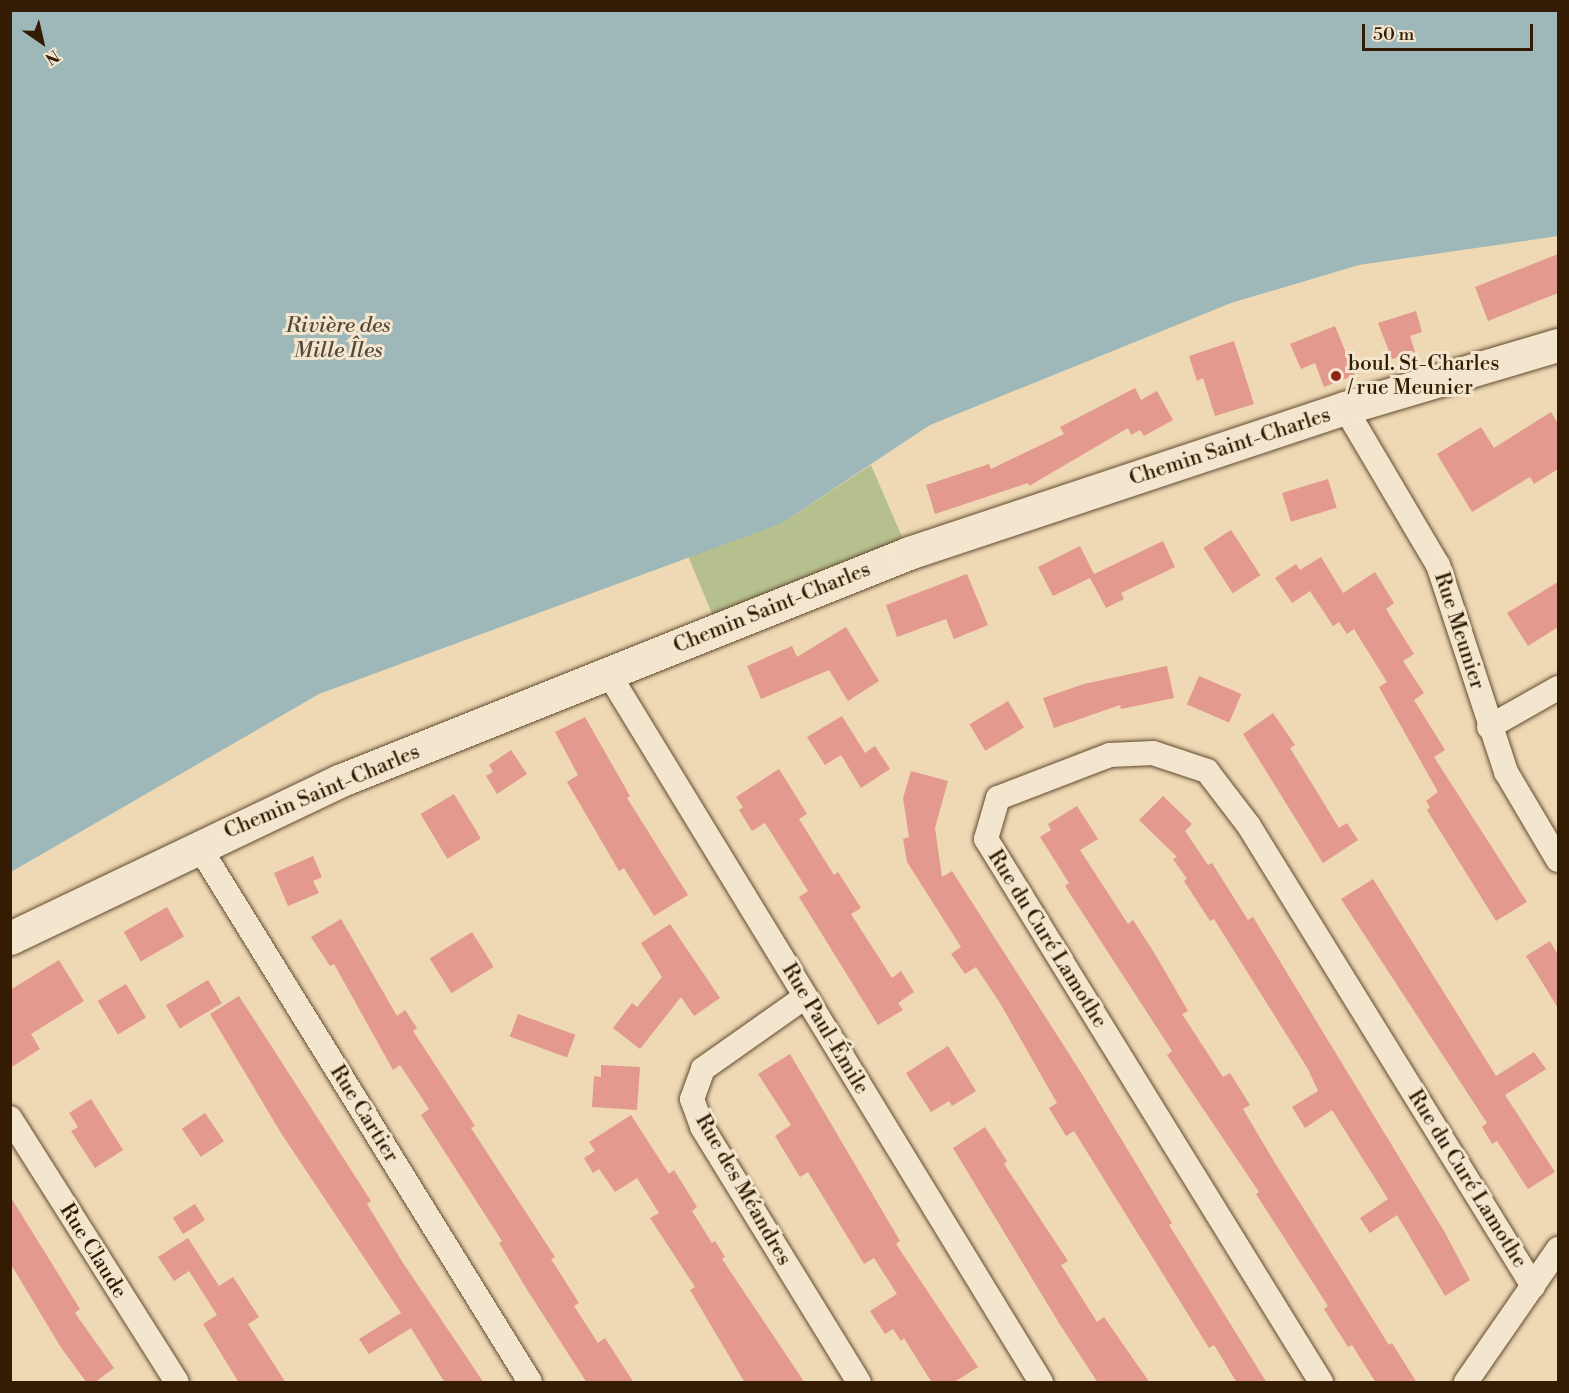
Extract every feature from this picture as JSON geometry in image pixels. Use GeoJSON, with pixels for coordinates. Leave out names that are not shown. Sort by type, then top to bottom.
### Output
{"type":"FeatureCollection","features":[{"type":"Feature","properties":{"kind":"main road","name":"Chemin Saint-Charles"},"geometry":{"type":"LineString","coordinates":[[10,938],[198,845],[339,781],[609,676],[909,554],[1345,408],[1558,345]]}},
{"type":"Feature","properties":{"kind":"street","name":"Rue Meunier"},"geometry":{"type":"LineString","coordinates":[[1345,408],[1438,565],[1506,772],[1558,860]]}},
{"type":"Feature","properties":{"kind":"street","name":"Rue Paul-Émile"},"geometry":{"type":"LineString","coordinates":[[609,676],[1041,1383]]}},
{"type":"Feature","properties":{"kind":"street"},"geometry":{"type":"LineString","coordinates":[[1489,726],[1558,688]]}},
{"type":"Feature","properties":{"kind":"street","name":"Rue du Curé Lamothe"},"geometry":{"type":"LineString","coordinates":[[1321,1383],[986,839],[998,798],[1110,755],[1153,753],[1207,771],[1249,826],[1533,1286]]}},
{"type":"Feature","properties":{"kind":"street","name":"Rue Cartier"},"geometry":{"type":"LineString","coordinates":[[198,845],[530,1383]]}},
{"type":"Feature","properties":{"kind":"street","name":"Rue des Méandres"},"geometry":{"type":"LineString","coordinates":[[805,997],[703,1069],[692,1099],[702,1127],[859,1383]]}},
{"type":"Feature","properties":{"kind":"street","name":"Rue Claude"},"geometry":{"type":"LineString","coordinates":[[10,1118],[177,1383]]}},
{"type":"Feature","properties":{"kind":"street"},"geometry":{"type":"LineString","coordinates":[[1466,1383],[1558,1249]]}},
{"type":"Feature","properties":{"kind":"green space"},"geometry":{"type":"Polygon","coordinates":[[[871,465],[909,553],[718,628],[688,556],[782,523],[871,465]]]}},
{"type":"Feature","properties":{"kind":"water","name":"Rivière des Mille Îles"},"geometry":{"type":"Polygon","coordinates":[[[11,10],[1558,11],[1558,236],[1359,265],[1231,303],[930,425],[782,523],[319,694],[11,872],[11,10]]]}},
{"type":"Feature","properties":{"kind":"building"},"geometry":{"type":"Polygon","coordinates":[[[1558,254],[1558,293],[1488,321],[1475,287],[1558,254]]]}},
{"type":"Feature","properties":{"kind":"building"},"geometry":{"type":"Polygon","coordinates":[[[1416,311],[1422,332],[1410,336],[1415,352],[1392,359],[1378,323],[1416,311]]]}},
{"type":"Feature","properties":{"kind":"building"},"geometry":{"type":"Polygon","coordinates":[[[1335,326],[1355,375],[1324,387],[1315,363],[1301,369],[1290,344],[1335,326]]]}},
{"type":"Feature","properties":{"kind":"building"},"geometry":{"type":"Polygon","coordinates":[[[1234,341],[1254,404],[1215,416],[1203,378],[1197,381],[1189,356],[1234,341]]]}},
{"type":"Feature","properties":{"kind":"building"},"geometry":{"type":"Polygon","coordinates":[[[1135,388],[1141,400],[1157,391],[1173,420],[1144,436],[1140,430],[1131,435],[1128,428],[1029,486],[1028,483],[935,514],[926,485],[989,464],[991,469],[1064,434],[1060,427],[1135,388]]]}},
{"type":"Feature","properties":{"kind":"building"},"geometry":{"type":"Polygon","coordinates":[[[1551,412],[1558,424],[1558,469],[1534,484],[1530,477],[1472,512],[1437,454],[1481,427],[1494,448],[1551,412]]]}},
{"type":"Feature","properties":{"kind":"building"},"geometry":{"type":"Polygon","coordinates":[[[1328,479],[1337,508],[1291,522],[1282,493],[1328,479]]]}},
{"type":"Feature","properties":{"kind":"building"},"geometry":{"type":"Polygon","coordinates":[[[1231,530],[1260,575],[1233,593],[1203,548],[1231,530]]]}},
{"type":"Feature","properties":{"kind":"building"},"geometry":{"type":"Polygon","coordinates":[[[1163,541],[1175,567],[1121,593],[1124,599],[1106,608],[1090,578],[1053,596],[1038,567],[1080,546],[1094,574],[1163,541]]]}},
{"type":"Feature","properties":{"kind":"building"},"geometry":{"type":"Polygon","coordinates":[[[1321,557],[1343,593],[1375,572],[1394,603],[1386,609],[1414,654],[1403,661],[1424,693],[1414,700],[1445,750],[1434,757],[1527,902],[1496,921],[1427,810],[1430,807],[1426,801],[1438,792],[1379,687],[1387,682],[1354,629],[1347,634],[1339,622],[1333,626],[1310,591],[1292,603],[1275,578],[1296,564],[1300,570],[1321,557]]]}},
{"type":"Feature","properties":{"kind":"building"},"geometry":{"type":"Polygon","coordinates":[[[967,574],[988,625],[954,639],[946,619],[897,637],[886,605],[967,574]]]}},
{"type":"Feature","properties":{"kind":"building"},"geometry":{"type":"Polygon","coordinates":[[[1558,582],[1558,627],[1528,646],[1507,613],[1558,582]]]}},
{"type":"Feature","properties":{"kind":"building"},"geometry":{"type":"Polygon","coordinates":[[[846,627],[879,681],[848,701],[829,670],[761,699],[747,666],[792,646],[797,657],[846,627]]]}},
{"type":"Feature","properties":{"kind":"building"},"geometry":{"type":"Polygon","coordinates":[[[1167,666],[1174,698],[1121,709],[1120,705],[1054,728],[1043,698],[1084,684],[1167,666]]]}},
{"type":"Feature","properties":{"kind":"building"},"geometry":{"type":"Polygon","coordinates":[[[1199,676],[1241,694],[1229,723],[1187,705],[1199,676]]]}},
{"type":"Feature","properties":{"kind":"building"},"geometry":{"type":"Polygon","coordinates":[[[1008,701],[1024,728],[985,751],[969,724],[1008,701]]]}},
{"type":"Feature","properties":{"kind":"building"},"geometry":{"type":"Polygon","coordinates":[[[1273,713],[1295,745],[1290,748],[1339,828],[1347,823],[1358,840],[1323,863],[1243,734],[1273,713]]]}},
{"type":"Feature","properties":{"kind":"building"},"geometry":{"type":"Polygon","coordinates":[[[842,716],[865,753],[875,746],[890,769],[861,788],[841,755],[825,765],[807,737],[842,716]]]}},
{"type":"Feature","properties":{"kind":"building"},"geometry":{"type":"Polygon","coordinates":[[[585,717],[630,796],[627,798],[688,895],[654,916],[624,868],[619,871],[567,782],[578,775],[555,732],[585,717]]]}},
{"type":"Feature","properties":{"kind":"building"},"geometry":{"type":"Polygon","coordinates":[[[511,750],[527,774],[497,794],[486,776],[493,772],[489,765],[511,750]]]}},
{"type":"Feature","properties":{"kind":"building"},"geometry":{"type":"Polygon","coordinates":[[[779,769],[807,814],[799,819],[834,875],[838,872],[861,908],[851,914],[892,978],[901,971],[914,992],[898,1003],[903,1010],[878,1025],[799,897],[808,891],[765,823],[752,831],[739,810],[743,807],[736,797],[779,769]]]}},
{"type":"Feature","properties":{"kind":"building"},"geometry":{"type":"Polygon","coordinates":[[[911,771],[948,781],[935,828],[942,877],[952,871],[1080,1071],[1172,1223],[1169,1225],[1267,1383],[1237,1383],[1214,1345],[1209,1348],[1074,1131],[1066,1136],[1049,1108],[1057,1103],[1000,1003],[976,967],[965,974],[951,954],[961,947],[907,862],[903,839],[909,837],[903,798],[911,771]]]}},
{"type":"Feature","properties":{"kind":"building"},"geometry":{"type":"Polygon","coordinates":[[[454,794],[481,839],[447,859],[421,814],[454,794]]]}},
{"type":"Feature","properties":{"kind":"building"},"geometry":{"type":"Polygon","coordinates":[[[1163,796],[1192,824],[1185,831],[1208,865],[1212,863],[1248,920],[1253,917],[1444,1231],[1470,1280],[1445,1296],[1397,1215],[1370,1233],[1360,1218],[1388,1199],[1332,1110],[1305,1128],[1292,1107],[1318,1091],[1308,1069],[1214,919],[1210,921],[1184,881],[1187,879],[1173,859],[1177,857],[1139,820],[1163,796]]]}},
{"type":"Feature","properties":{"kind":"building"},"geometry":{"type":"Polygon","coordinates":[[[1077,806],[1098,839],[1080,850],[1128,924],[1133,920],[1155,954],[1188,1011],[1182,1014],[1223,1077],[1230,1073],[1250,1105],[1243,1109],[1275,1163],[1389,1345],[1392,1343],[1417,1383],[1376,1383],[1352,1345],[1348,1347],[1324,1309],[1328,1306],[1256,1194],[1259,1192],[1167,1055],[1172,1051],[1065,886],[1069,883],[1040,837],[1051,830],[1048,824],[1077,806]]]}},
{"type":"Feature","properties":{"kind":"building"},"geometry":{"type":"Polygon","coordinates":[[[313,856],[322,877],[313,881],[319,893],[288,906],[274,873],[313,856]]]}},
{"type":"Feature","properties":{"kind":"building"},"geometry":{"type":"Polygon","coordinates":[[[1373,879],[1496,1076],[1534,1052],[1546,1069],[1505,1095],[1555,1172],[1528,1189],[1497,1141],[1492,1144],[1482,1127],[1487,1123],[1341,899],[1373,879]]]}},
{"type":"Feature","properties":{"kind":"building"},"geometry":{"type":"Polygon","coordinates":[[[167,907],[184,936],[141,961],[124,932],[167,907]]]}},
{"type":"Feature","properties":{"kind":"building"},"geometry":{"type":"Polygon","coordinates":[[[341,919],[397,1016],[405,1010],[417,1028],[413,1031],[475,1126],[471,1128],[555,1257],[551,1259],[579,1303],[574,1306],[598,1343],[605,1338],[634,1383],[587,1383],[526,1288],[499,1243],[502,1241],[421,1115],[429,1109],[400,1065],[393,1070],[334,964],[330,966],[311,937],[341,919]]]}},
{"type":"Feature","properties":{"kind":"building"},"geometry":{"type":"Polygon","coordinates":[[[670,924],[720,998],[694,1016],[681,997],[640,1049],[613,1028],[632,1003],[637,1007],[662,977],[641,943],[670,924]]]}},
{"type":"Feature","properties":{"kind":"building"},"geometry":{"type":"Polygon","coordinates":[[[472,932],[494,967],[451,993],[430,958],[472,932]]]}},
{"type":"Feature","properties":{"kind":"building"},"geometry":{"type":"Polygon","coordinates":[[[1550,941],[1558,955],[1558,1008],[1526,956],[1550,941]]]}},
{"type":"Feature","properties":{"kind":"building"},"geometry":{"type":"Polygon","coordinates":[[[59,960],[84,1001],[31,1034],[40,1049],[10,1068],[10,990],[59,960]]]}},
{"type":"Feature","properties":{"kind":"building"},"geometry":{"type":"Polygon","coordinates":[[[208,980],[222,1003],[180,1028],[166,1005],[208,980]]]}},
{"type":"Feature","properties":{"kind":"building"},"geometry":{"type":"Polygon","coordinates":[[[126,984],[146,1017],[118,1034],[98,1001],[126,984]]]}},
{"type":"Feature","properties":{"kind":"building"},"geometry":{"type":"Polygon","coordinates":[[[239,996],[371,1201],[367,1204],[403,1263],[484,1383],[445,1383],[411,1328],[369,1354],[359,1339],[401,1313],[281,1133],[210,1014],[239,996]]]}},
{"type":"Feature","properties":{"kind":"building"},"geometry":{"type":"Polygon","coordinates":[[[518,1014],[575,1035],[567,1057],[510,1037],[518,1014]]]}},
{"type":"Feature","properties":{"kind":"building"},"geometry":{"type":"Polygon","coordinates":[[[948,1046],[976,1091],[952,1106],[949,1101],[931,1112],[906,1073],[948,1046]]]}},
{"type":"Feature","properties":{"kind":"building"},"geometry":{"type":"Polygon","coordinates":[[[790,1054],[900,1241],[896,1244],[978,1367],[953,1383],[932,1383],[904,1338],[901,1341],[893,1329],[885,1334],[870,1311],[897,1294],[874,1258],[864,1264],[808,1172],[800,1177],[775,1136],[791,1125],[758,1074],[790,1054]]]}},
{"type":"Feature","properties":{"kind":"building"},"geometry":{"type":"Polygon","coordinates":[[[601,1065],[640,1067],[637,1110],[592,1107],[594,1076],[601,1077],[601,1065]]]}},
{"type":"Feature","properties":{"kind":"building"},"geometry":{"type":"Polygon","coordinates":[[[91,1099],[123,1150],[95,1168],[71,1131],[78,1127],[69,1113],[91,1099]]]}},
{"type":"Feature","properties":{"kind":"building"},"geometry":{"type":"Polygon","coordinates":[[[205,1113],[224,1141],[201,1157],[182,1129],[205,1113]]]}},
{"type":"Feature","properties":{"kind":"building"},"geometry":{"type":"Polygon","coordinates":[[[631,1115],[669,1174],[674,1170],[697,1207],[692,1211],[712,1243],[715,1241],[725,1257],[722,1259],[805,1383],[745,1383],[690,1290],[695,1287],[650,1218],[659,1213],[637,1178],[615,1192],[599,1169],[593,1173],[584,1158],[595,1151],[589,1142],[631,1115]]]}},
{"type":"Feature","properties":{"kind":"building"},"geometry":{"type":"Polygon","coordinates":[[[985,1127],[1007,1161],[1004,1164],[1068,1261],[1061,1265],[1097,1322],[1104,1317],[1150,1383],[1098,1383],[1059,1323],[953,1148],[985,1127]]]}},
{"type":"Feature","properties":{"kind":"building"},"geometry":{"type":"Polygon","coordinates":[[[10,1196],[80,1309],[75,1313],[114,1368],[94,1383],[87,1383],[62,1349],[10,1263],[10,1196]]]}},
{"type":"Feature","properties":{"kind":"building"},"geometry":{"type":"Polygon","coordinates":[[[195,1204],[205,1220],[183,1234],[173,1218],[195,1204]]]}},
{"type":"Feature","properties":{"kind":"building"},"geometry":{"type":"Polygon","coordinates":[[[188,1238],[219,1286],[233,1277],[259,1317],[248,1324],[286,1383],[239,1383],[203,1324],[217,1315],[189,1271],[174,1281],[158,1257],[188,1238]]]}},
{"type":"Feature","properties":{"kind":"place","name":"boul. St-Charles / rue Meunier"},"geometry":{"type":"Point","coordinates":[1336,376]}}]}
